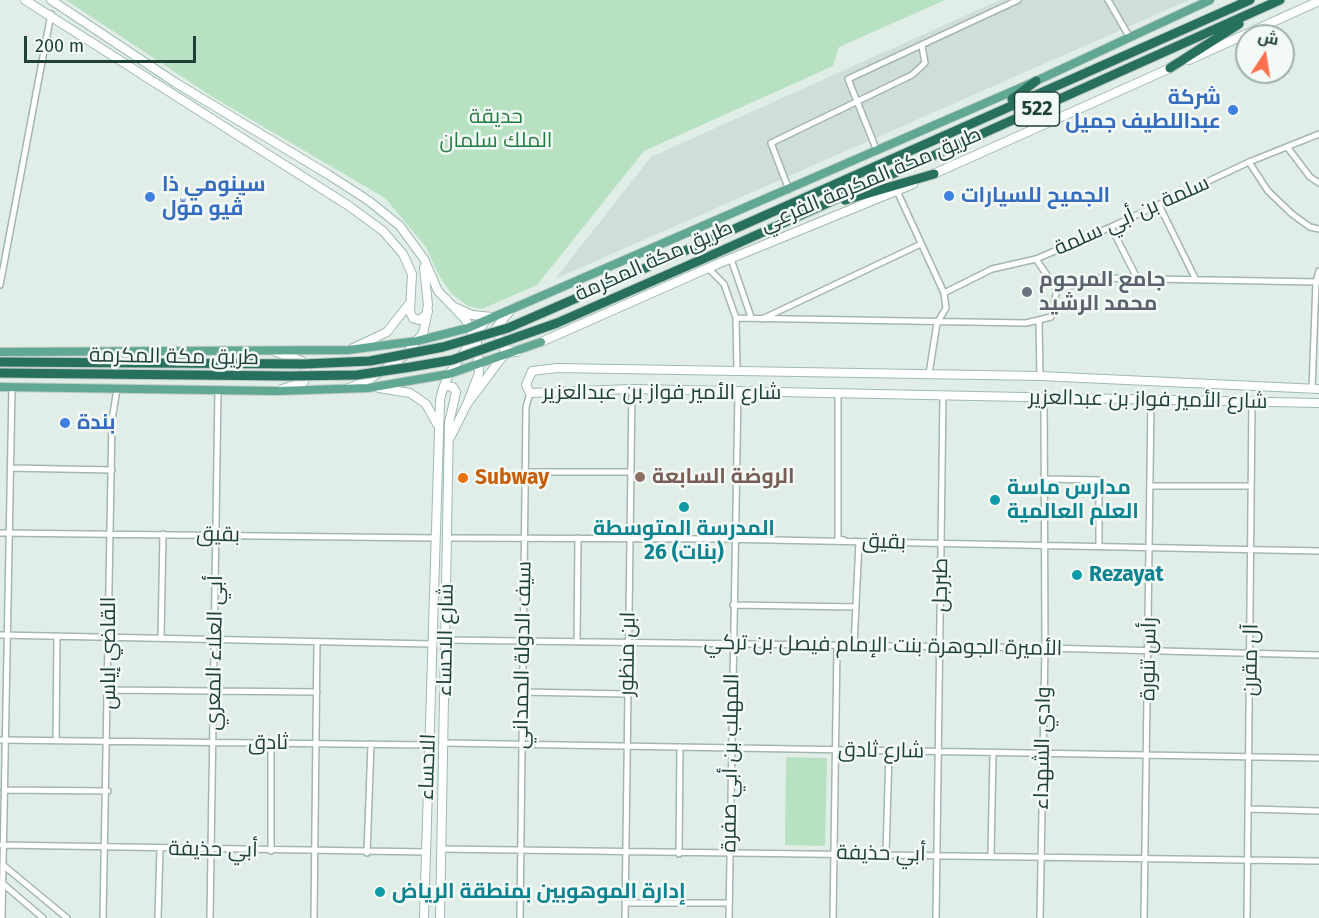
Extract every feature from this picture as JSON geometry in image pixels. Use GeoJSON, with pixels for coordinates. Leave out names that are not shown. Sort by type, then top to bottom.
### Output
{"type":"FeatureCollection","features":[{"type":"Feature","properties":{"kind":"highway","name":"طريق مكة المكرمة"},"geometry":{"type":"LineString","coordinates":[[0,362],[304,364],[370,361],[443,348],[508,328],[1250,0]]}},
{"type":"Feature","properties":{"kind":"highway","name":"طريق مكة المكرمة"},"geometry":{"type":"LineString","coordinates":[[0,373],[357,375],[452,360],[557,323],[1280,0]]}},
{"type":"Feature","properties":{"kind":"highway"},"geometry":{"type":"LineString","coordinates":[[1170,68],[1266,6]]}},
{"type":"Feature","properties":{"kind":"highway"},"geometry":{"type":"LineString","coordinates":[[898,155],[1018,96],[1036,81]]}},
{"type":"Feature","properties":{"kind":"highway"},"geometry":{"type":"LineString","coordinates":[[795,218],[934,174]]}},
{"type":"Feature","properties":{"kind":"main road"},"geometry":{"type":"LineString","coordinates":[[25,0],[51,14],[232,134],[349,206],[383,231],[403,254],[412,274],[409,304],[413,318],[419,320],[426,315],[428,304]]}},
{"type":"Feature","properties":{"kind":"main road"},"geometry":{"type":"LineString","coordinates":[[51,0],[176,83],[369,201],[400,226],[420,253],[438,291],[453,306],[475,338],[479,373],[451,436]]}},
{"type":"Feature","properties":{"kind":"main road","name":"طريق مكة المكرمة الفرعي"},"geometry":{"type":"LineString","coordinates":[[0,352],[348,350],[417,341],[470,328],[1036,81],[1210,0]]}},
{"type":"Feature","properties":{"kind":"main road","name":"طريق مكة المكرمة الفرعي"},"geometry":{"type":"LineString","coordinates":[[0,387],[278,391],[368,388],[449,374],[517,352],[708,268],[897,191],[1318,4]]}},
{"type":"Feature","properties":{"kind":"main road"},"geometry":{"type":"LineString","coordinates":[[232,134],[240,122]]}},
{"type":"Feature","properties":{"kind":"main road"},"geometry":{"type":"LineString","coordinates":[[347,389],[392,366],[417,341],[428,318],[424,266],[420,253]]}},
{"type":"Feature","properties":{"kind":"main road"},"geometry":{"type":"LineString","coordinates":[[348,350],[387,332],[409,304]]}},
{"type":"Feature","properties":{"kind":"main road"},"geometry":{"type":"LineString","coordinates":[[443,388],[449,374],[490,319],[472,315],[453,306]]}},
{"type":"Feature","properties":{"kind":"main road"},"geometry":{"type":"LineString","coordinates":[[510,310],[496,328],[504,349],[517,352]]}},
{"type":"Feature","properties":{"kind":"main road"},"geometry":{"type":"LineString","coordinates":[[276,352],[302,361],[307,370],[304,382],[278,391]]}},
{"type":"Feature","properties":{"kind":"main road"},"geometry":{"type":"LineString","coordinates":[[467,404],[503,356]]}},
{"type":"Feature","properties":{"kind":"main road","name":"شارع الأمير فواز بن عبدالعزير"},"geometry":{"type":"LineString","coordinates":[[1316,389],[1040,376],[557,368],[532,371],[526,385],[530,393],[632,389],[1319,403]]}},
{"type":"Feature","properties":{"kind":"main road","name":"شارع الاحساء"},"geometry":{"type":"LineString","coordinates":[[440,918],[451,436],[449,423],[456,392],[453,387],[443,388]]}},
{"type":"Feature","properties":{"kind":"main road"},"geometry":{"type":"LineString","coordinates":[[368,388],[410,393],[426,404],[439,429]]}},
{"type":"Feature","properties":{"kind":"main road","name":"الاحساء"},"geometry":{"type":"LineString","coordinates":[[424,918],[435,537],[440,400],[443,388]]}},
{"type":"Feature","properties":{"kind":"street"},"geometry":{"type":"LineString","coordinates":[[877,151],[856,104],[848,79],[1018,0]]}},
{"type":"Feature","properties":{"kind":"street"},"geometry":{"type":"LineString","coordinates":[[1108,0],[1130,38]]}},
{"type":"Feature","properties":{"kind":"street"},"geometry":{"type":"LineString","coordinates":[[0,285],[51,14]]}},
{"type":"Feature","properties":{"kind":"street"},"geometry":{"type":"LineString","coordinates":[[789,190],[771,143],[912,75],[925,63],[922,46]]}},
{"type":"Feature","properties":{"kind":"street","name":"سلمة بن أبي سلمة"},"geometry":{"type":"LineString","coordinates":[[944,293],[992,269],[1036,259],[1111,227],[1250,162],[1319,134]]}},
{"type":"Feature","properties":{"kind":"street"},"geometry":{"type":"LineString","coordinates":[[1288,148],[1310,177],[1319,183]]}},
{"type":"Feature","properties":{"kind":"street"},"geometry":{"type":"LineString","coordinates":[[1250,162],[1268,190],[1292,214],[1310,227],[1319,229]]}},
{"type":"Feature","properties":{"kind":"street"},"geometry":{"type":"LineString","coordinates":[[897,191],[944,293],[946,308],[937,323],[929,374]]}},
{"type":"Feature","properties":{"kind":"street"},"geometry":{"type":"LineString","coordinates":[[1159,204],[1196,280]]}},
{"type":"Feature","properties":{"kind":"street"},"geometry":{"type":"LineString","coordinates":[[1111,227],[1137,278]]}},
{"type":"Feature","properties":{"kind":"street"},"geometry":{"type":"LineString","coordinates":[[761,319],[921,244]]}},
{"type":"Feature","properties":{"kind":"street"},"geometry":{"type":"LineString","coordinates":[[736,318],[1026,323],[1051,317],[1057,290],[1036,259]]}},
{"type":"Feature","properties":{"kind":"street"},"geometry":{"type":"LineString","coordinates":[[731,260],[751,317]]}},
{"type":"Feature","properties":{"kind":"street"},"geometry":{"type":"LineString","coordinates":[[708,268],[724,284],[736,318],[737,371]]}},
{"type":"Feature","properties":{"kind":"street"},"geometry":{"type":"LineString","coordinates":[[1316,389],[1319,271]]}},
{"type":"Feature","properties":{"kind":"street"},"geometry":{"type":"LineString","coordinates":[[1057,290],[1097,278],[1317,282]]}},
{"type":"Feature","properties":{"kind":"street"},"geometry":{"type":"LineString","coordinates":[[1039,320],[1040,376]]}},
{"type":"Feature","properties":{"kind":"street"},"geometry":{"type":"LineString","coordinates":[[2,918],[3,635],[10,533],[12,388]]}},
{"type":"Feature","properties":{"kind":"street","name":"القاضي إياس"},"geometry":{"type":"LineString","coordinates":[[103,918],[108,791],[112,420],[117,389]]}},
{"type":"Feature","properties":{"kind":"street","name":"أبي العلاء المعري"},"geometry":{"type":"LineString","coordinates":[[210,918],[213,850],[218,389]]}},
{"type":"Feature","properties":{"kind":"street","name":"ابن منظور"},"geometry":{"type":"LineString","coordinates":[[625,918],[629,472],[632,389]]}},
{"type":"Feature","properties":{"kind":"street","name":"المهلب بن أبي صفرة"},"geometry":{"type":"LineString","coordinates":[[729,918],[738,392]]}},
{"type":"Feature","properties":{"kind":"street","name":"سيف الدولة الحمداني"},"geometry":{"type":"LineString","coordinates":[[520,918],[526,407],[530,393]]}},
{"type":"Feature","properties":{"kind":"street"},"geometry":{"type":"LineString","coordinates":[[838,394],[838,539],[859,542],[854,646]]}},
{"type":"Feature","properties":{"kind":"street","name":"طبرجل"},"geometry":{"type":"LineString","coordinates":[[936,918],[943,396]]}},
{"type":"Feature","properties":{"kind":"street","name":"وادي الشهداء"},"geometry":{"type":"LineString","coordinates":[[1040,918],[1045,648],[1044,399]]}},
{"type":"Feature","properties":{"kind":"street","name":"رأس تنورة"},"geometry":{"type":"LineString","coordinates":[[1144,918],[1151,400]]}},
{"type":"Feature","properties":{"kind":"street","name":"آل مقرن"},"geometry":{"type":"LineString","coordinates":[[1247,918],[1250,809],[1252,402]]}},
{"type":"Feature","properties":{"kind":"street"},"geometry":{"type":"LineString","coordinates":[[10,468],[112,470]]}},
{"type":"Feature","properties":{"kind":"street"},"geometry":{"type":"LineString","coordinates":[[526,472],[629,472]]}},
{"type":"Feature","properties":{"kind":"street"},"geometry":{"type":"LineString","coordinates":[[1045,479],[1099,480],[1099,546]]}},
{"type":"Feature","properties":{"kind":"street"},"geometry":{"type":"LineString","coordinates":[[1150,486],[1251,486]]}},
{"type":"Feature","properties":{"kind":"street","name":"بقيق"},"geometry":{"type":"LineString","coordinates":[[0,533],[435,537]]}},
{"type":"Feature","properties":{"kind":"street"},"geometry":{"type":"LineString","coordinates":[[161,638],[163,534]]}},
{"type":"Feature","properties":{"kind":"street","name":"بقيق"},"geometry":{"type":"LineString","coordinates":[[449,538],[629,538],[1319,551]]}},
{"type":"Feature","properties":{"kind":"street"},"geometry":{"type":"LineString","coordinates":[[577,642],[578,538]]}},
{"type":"Feature","properties":{"kind":"street"},"geometry":{"type":"LineString","coordinates":[[733,605],[856,607]]}},
{"type":"Feature","properties":{"kind":"street"},"geometry":{"type":"LineString","coordinates":[[3,635],[432,644]]}},
{"type":"Feature","properties":{"kind":"street"},"geometry":{"type":"LineString","coordinates":[[56,741],[57,636]]}},
{"type":"Feature","properties":{"kind":"street","name":"الأميرة الجوهرة بنت الإمام فيصل بن تركي"},"geometry":{"type":"LineString","coordinates":[[447,640],[1045,648],[1319,655]]}},
{"type":"Feature","properties":{"kind":"street"},"geometry":{"type":"LineString","coordinates":[[314,918],[317,642]]}},
{"type":"Feature","properties":{"kind":"street"},"geometry":{"type":"LineString","coordinates":[[833,918],[837,646]]}},
{"type":"Feature","properties":{"kind":"street"},"geometry":{"type":"LineString","coordinates":[[109,690],[317,692]]}},
{"type":"Feature","properties":{"kind":"street"},"geometry":{"type":"LineString","coordinates":[[523,692],[627,694]]}},
{"type":"Feature","properties":{"kind":"street","name":"ثادق"},"geometry":{"type":"LineString","coordinates":[[2,740],[429,745]]}},
{"type":"Feature","properties":{"kind":"street"},"geometry":{"type":"LineString","coordinates":[[270,851],[271,743]]}},
{"type":"Feature","properties":{"kind":"street","name":"شارع ثادق"},"geometry":{"type":"LineString","coordinates":[[444,743],[1319,758]]}},
{"type":"Feature","properties":{"kind":"street"},"geometry":{"type":"LineString","coordinates":[[367,853],[370,744]]}},
{"type":"Feature","properties":{"kind":"street"},"geometry":{"type":"LineString","coordinates":[[679,854],[680,747]]}},
{"type":"Feature","properties":{"kind":"street"},"geometry":{"type":"LineString","coordinates":[[886,854],[888,752]]}},
{"type":"Feature","properties":{"kind":"street"},"geometry":{"type":"LineString","coordinates":[[991,856],[993,753]]}},
{"type":"Feature","properties":{"kind":"street"},"geometry":{"type":"LineString","coordinates":[[4,790],[108,791]]}},
{"type":"Feature","properties":{"kind":"street"},"geometry":{"type":"LineString","coordinates":[[1250,809],[1319,811]]}},
{"type":"Feature","properties":{"kind":"street","name":"أبي حذيفة"},"geometry":{"type":"LineString","coordinates":[[2,845],[367,853],[426,852]]}},
{"type":"Feature","properties":{"kind":"street"},"geometry":{"type":"LineString","coordinates":[[158,918],[160,849]]}},
{"type":"Feature","properties":{"kind":"street","name":"أبي حذيفة"},"geometry":{"type":"LineString","coordinates":[[442,849],[1319,861]]}},
{"type":"Feature","properties":{"kind":"street"},"geometry":{"type":"LineString","coordinates":[[3,866],[67,918]]}},
{"type":"Feature","properties":{"kind":"street"},"geometry":{"type":"LineString","coordinates":[[2,883],[43,918]]}},
{"type":"Feature","properties":{"kind":"street"},"geometry":{"type":"LineString","coordinates":[[626,903],[729,903]]}},
{"type":"Feature","properties":{"kind":"shaded area"},"geometry":{"type":"Polygon","coordinates":[[[1000,0],[1189,0],[555,279],[651,157],[1000,0]]]}},
{"type":"Feature","properties":{"kind":"green space","name":"حديقة الملك سلمان"},"geometry":{"type":"Polygon","coordinates":[[[66,0],[945,0],[839,47],[833,66],[644,151],[537,285],[482,309],[468,306],[452,294],[438,274],[426,247],[385,198],[211,96],[66,0]]]}},
{"type":"Feature","properties":{"kind":"green space"},"geometry":{"type":"Polygon","coordinates":[[[786,757],[827,758],[825,846],[785,845],[786,757]]]}},
{"type":"Feature","properties":{"kind":"place","name":"شركة عبداللطيف جميل"},"geometry":{"type":"Point","coordinates":[1233,110]}},
{"type":"Feature","properties":{"kind":"place","name":"الجميح للسيارات"},"geometry":{"type":"Point","coordinates":[949,196]}},
{"type":"Feature","properties":{"kind":"place","name":"سينومي ذا ڤيو موّل"},"geometry":{"type":"Point","coordinates":[150,197]}},
{"type":"Feature","properties":{"kind":"place","name":"جامع المرحوم محمد الرشيد"},"geometry":{"type":"Point","coordinates":[1027,292]}},
{"type":"Feature","properties":{"kind":"place","name":"بندة"},"geometry":{"type":"Point","coordinates":[65,423]}},
{"type":"Feature","properties":{"kind":"place","name":"الروضة السابعة"},"geometry":{"type":"Point","coordinates":[640,477]}},
{"type":"Feature","properties":{"kind":"place","name":"Subway"},"geometry":{"type":"Point","coordinates":[463,478]}},
{"type":"Feature","properties":{"kind":"place","name":"مدارس ماسة العلم العالمية"},"geometry":{"type":"Point","coordinates":[995,500]}},
{"type":"Feature","properties":{"kind":"place","name":"المدرسة المتوسطة 26 (بنات)"},"geometry":{"type":"Point","coordinates":[684,507]}},
{"type":"Feature","properties":{"kind":"place","name":"Rezayat"},"geometry":{"type":"Point","coordinates":[1077,575]}},
{"type":"Feature","properties":{"kind":"place","name":"إدارة الموهوبين بمنطقة الرياض"},"geometry":{"type":"Point","coordinates":[380,892]}}]}
